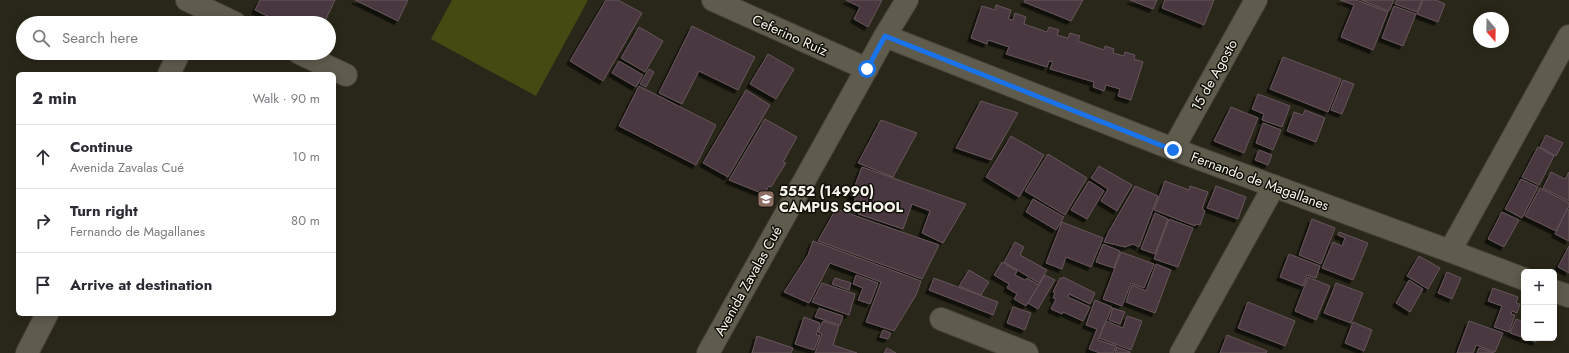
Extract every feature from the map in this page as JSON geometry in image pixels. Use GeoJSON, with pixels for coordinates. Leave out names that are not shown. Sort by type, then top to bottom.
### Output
{"type":"FeatureCollection","features":[{"type":"Feature","properties":{"kind":"street","name":"Ceferino Ruíz"},"geometry":{"type":"LineString","coordinates":[[713,0],[867,69]]}},
{"type":"Feature","properties":{"kind":"street","name":"Avenida Zavalas Cué"},"geometry":{"type":"LineString","coordinates":[[708,353],[885,36],[907,0]]}},
{"type":"Feature","properties":{"kind":"street","name":"15 de Agosto"},"geometry":{"type":"LineString","coordinates":[[1173,150],[1256,0]]}},
{"type":"Feature","properties":{"kind":"street"},"geometry":{"type":"LineString","coordinates":[[197,8],[217,16]]}},
{"type":"Feature","properties":{"kind":"street","name":"Fernando de Magallanes"},"geometry":{"type":"LineString","coordinates":[[885,36],[1173,150],[1521,278]]}},
{"type":"Feature","properties":{"kind":"street"},"geometry":{"type":"LineString","coordinates":[[1450,251],[1569,36]]}},
{"type":"Feature","properties":{"kind":"street"},"geometry":{"type":"LineString","coordinates":[[169,72],[175,60]]}},
{"type":"Feature","properties":{"kind":"street"},"geometry":{"type":"LineString","coordinates":[[314,60],[346,75]]}},
{"type":"Feature","properties":{"kind":"street"},"geometry":{"type":"LineString","coordinates":[[1181,353],[1274,186]]}},
{"type":"Feature","properties":{"kind":"street"},"geometry":{"type":"LineString","coordinates":[[1557,292],[1569,296]]}},
{"type":"Feature","properties":{"kind":"street"},"geometry":{"type":"LineString","coordinates":[[27,353],[46,316]]}},
{"type":"Feature","properties":{"kind":"street"},"geometry":{"type":"LineString","coordinates":[[941,319],[1027,353]]}},
{"type":"Feature","properties":{"kind":"green space"},"geometry":{"type":"Polygon","coordinates":[[[452,0],[588,0],[536,96],[431,39],[452,0]]]}},
{"type":"Feature","properties":{"kind":"building"},"geometry":{"type":"Polygon","coordinates":[[[260,0],[335,0],[327,16],[267,16],[255,10],[260,0]]]}},
{"type":"Feature","properties":{"kind":"building"},"geometry":{"type":"Polygon","coordinates":[[[355,0],[408,0],[398,21],[355,0]]]}},
{"type":"Feature","properties":{"kind":"building"},"geometry":{"type":"Polygon","coordinates":[[[606,0],[618,0],[642,13],[603,81],[570,61],[606,0]]]}},
{"type":"Feature","properties":{"kind":"building"},"geometry":{"type":"Polygon","coordinates":[[[846,0],[882,0],[868,27],[854,19],[860,7],[846,0]]]}},
{"type":"Feature","properties":{"kind":"building"},"geometry":{"type":"Polygon","coordinates":[[[1025,0],[1083,0],[1071,21],[1024,2],[1025,0]]]}},
{"type":"Feature","properties":{"kind":"building"},"geometry":{"type":"Polygon","coordinates":[[[1130,0],[1157,0],[1153,9],[1130,0]]]}},
{"type":"Feature","properties":{"kind":"building"},"geometry":{"type":"Polygon","coordinates":[[[1165,0],[1214,0],[1204,25],[1162,8],[1165,0]]]}},
{"type":"Feature","properties":{"kind":"building"},"geometry":{"type":"Polygon","coordinates":[[[1340,0],[1356,0],[1388,12],[1373,50],[1341,37],[1354,5],[1340,0]]]}},
{"type":"Feature","properties":{"kind":"building"},"geometry":{"type":"Polygon","coordinates":[[[1361,0],[1394,0],[1389,11],[1361,0]]]}},
{"type":"Feature","properties":{"kind":"building"},"geometry":{"type":"Polygon","coordinates":[[[1397,0],[1422,0],[1417,12],[1395,4],[1397,0]]]}},
{"type":"Feature","properties":{"kind":"building"},"geometry":{"type":"Polygon","coordinates":[[[1423,0],[1436,0],[1445,4],[1438,22],[1417,14],[1423,0]]]}},
{"type":"Feature","properties":{"kind":"building"},"geometry":{"type":"Polygon","coordinates":[[[996,5],[1011,10],[1008,19],[1013,20],[1015,13],[1026,17],[1024,24],[1047,32],[1049,27],[1059,30],[1057,35],[1068,38],[1070,33],[1080,36],[1078,41],[1104,50],[1105,46],[1114,49],[1113,53],[1124,56],[1125,52],[1135,55],[1134,59],[1143,62],[1131,100],[1118,96],[1120,89],[1106,85],[1104,91],[1093,87],[1094,82],[1050,69],[1053,62],[1049,61],[1047,67],[1006,54],[1009,47],[988,40],[987,44],[971,38],[982,6],[995,10],[996,5]]]}},
{"type":"Feature","properties":{"kind":"building"},"geometry":{"type":"Polygon","coordinates":[[[1394,6],[1416,14],[1403,46],[1382,38],[1394,6]]]}},
{"type":"Feature","properties":{"kind":"building"},"geometry":{"type":"Polygon","coordinates":[[[692,26],[755,57],[738,90],[699,71],[682,104],[659,93],[692,26]]]}},
{"type":"Feature","properties":{"kind":"building"},"geometry":{"type":"Polygon","coordinates":[[[639,27],[663,41],[645,72],[621,58],[639,27]]]}},
{"type":"Feature","properties":{"kind":"building"},"geometry":{"type":"Polygon","coordinates":[[[768,54],[794,69],[776,99],[750,84],[768,54]]]}},
{"type":"Feature","properties":{"kind":"building"},"geometry":{"type":"Polygon","coordinates":[[[1283,57],[1341,79],[1328,112],[1270,89],[1283,57]]]}},
{"type":"Feature","properties":{"kind":"building"},"geometry":{"type":"Polygon","coordinates":[[[619,61],[643,75],[636,87],[612,73],[619,61]]]}},
{"type":"Feature","properties":{"kind":"building"},"geometry":{"type":"Polygon","coordinates":[[[649,69],[654,72],[646,87],[640,84],[649,69]]]}},
{"type":"Feature","properties":{"kind":"building"},"geometry":{"type":"Polygon","coordinates":[[[1343,80],[1354,84],[1342,114],[1331,110],[1343,80]]]}},
{"type":"Feature","properties":{"kind":"building"},"geometry":{"type":"Polygon","coordinates":[[[639,86],[716,125],[696,165],[619,126],[639,86]]]}},
{"type":"Feature","properties":{"kind":"building"},"geometry":{"type":"Polygon","coordinates":[[[746,90],[770,105],[728,177],[703,163],[746,90]]]}},
{"type":"Feature","properties":{"kind":"building"},"geometry":{"type":"Polygon","coordinates":[[[1258,94],[1290,106],[1282,127],[1262,120],[1264,114],[1252,109],[1258,94]]]}},
{"type":"Feature","properties":{"kind":"building"},"geometry":{"type":"Polygon","coordinates":[[[981,101],[1018,113],[991,160],[956,148],[981,101]]]}},
{"type":"Feature","properties":{"kind":"building"},"geometry":{"type":"Polygon","coordinates":[[[1231,107],[1258,118],[1244,153],[1214,141],[1231,107]]]}},
{"type":"Feature","properties":{"kind":"building"},"geometry":{"type":"Polygon","coordinates":[[[1305,110],[1325,118],[1316,142],[1287,131],[1294,112],[1303,115],[1305,110]]]}},
{"type":"Feature","properties":{"kind":"building"},"geometry":{"type":"Polygon","coordinates":[[[765,119],[797,137],[783,162],[786,163],[771,187],[769,186],[764,194],[729,180],[765,119]]]}},
{"type":"Feature","properties":{"kind":"building"},"geometry":{"type":"Polygon","coordinates":[[[881,120],[917,133],[893,177],[858,163],[881,120]]]}},
{"type":"Feature","properties":{"kind":"building"},"geometry":{"type":"Polygon","coordinates":[[[1263,123],[1281,130],[1273,150],[1256,143],[1263,123]]]}},
{"type":"Feature","properties":{"kind":"building"},"geometry":{"type":"Polygon","coordinates":[[[1546,135],[1563,143],[1556,156],[1540,147],[1546,135]]]}},
{"type":"Feature","properties":{"kind":"building"},"geometry":{"type":"Polygon","coordinates":[[[1011,136],[1044,155],[1019,197],[986,177],[1011,136]]]}},
{"type":"Feature","properties":{"kind":"building"},"geometry":{"type":"Polygon","coordinates":[[[1538,147],[1554,156],[1539,185],[1522,177],[1538,147]]]}},
{"type":"Feature","properties":{"kind":"building"},"geometry":{"type":"Polygon","coordinates":[[[1259,150],[1272,155],[1268,165],[1255,160],[1259,150]]]}},
{"type":"Feature","properties":{"kind":"building"},"geometry":{"type":"Polygon","coordinates":[[[1048,154],[1087,178],[1065,215],[1025,191],[1048,154]]]}},
{"type":"Feature","properties":{"kind":"building"},"geometry":{"type":"Polygon","coordinates":[[[1099,166],[1132,185],[1117,211],[1101,201],[1108,189],[1091,178],[1099,166]]]}},
{"type":"Feature","properties":{"kind":"building"},"geometry":{"type":"Polygon","coordinates":[[[862,167],[966,204],[943,243],[922,233],[930,211],[912,204],[903,229],[858,214],[861,207],[853,204],[856,197],[851,196],[862,167]]]}},
{"type":"Feature","properties":{"kind":"building"},"geometry":{"type":"Polygon","coordinates":[[[1551,172],[1565,179],[1569,172],[1569,201],[1543,188],[1551,172]]]}},
{"type":"Feature","properties":{"kind":"building"},"geometry":{"type":"Polygon","coordinates":[[[1521,179],[1538,187],[1522,218],[1505,209],[1521,179]]]}},
{"type":"Feature","properties":{"kind":"building"},"geometry":{"type":"Polygon","coordinates":[[[1089,181],[1104,191],[1087,219],[1071,210],[1089,181]]]}},
{"type":"Feature","properties":{"kind":"building"},"geometry":{"type":"Polygon","coordinates":[[[1165,181],[1189,190],[1190,186],[1208,192],[1202,209],[1205,211],[1200,225],[1196,224],[1195,226],[1154,210],[1165,181]]]}},
{"type":"Feature","properties":{"kind":"building"},"geometry":{"type":"Polygon","coordinates":[[[1135,186],[1158,196],[1139,247],[1133,244],[1125,247],[1104,242],[1109,231],[1135,186]]]}},
{"type":"Feature","properties":{"kind":"building"},"geometry":{"type":"Polygon","coordinates":[[[1216,186],[1246,197],[1238,219],[1207,208],[1216,186]]]}},
{"type":"Feature","properties":{"kind":"building"},"geometry":{"type":"Polygon","coordinates":[[[1540,188],[1569,203],[1569,206],[1556,231],[1525,216],[1540,188]]]}},
{"type":"Feature","properties":{"kind":"building"},"geometry":{"type":"Polygon","coordinates":[[[1033,199],[1064,217],[1056,230],[1026,212],[1033,199]]]}},
{"type":"Feature","properties":{"kind":"building"},"geometry":{"type":"Polygon","coordinates":[[[836,209],[939,245],[922,279],[818,241],[836,209]]]}},
{"type":"Feature","properties":{"kind":"building"},"geometry":{"type":"Polygon","coordinates":[[[1567,209],[1569,210],[1569,241],[1555,234],[1567,209]]]}},
{"type":"Feature","properties":{"kind":"building"},"geometry":{"type":"Polygon","coordinates":[[[1502,212],[1519,220],[1504,247],[1488,239],[1502,212]]]}},
{"type":"Feature","properties":{"kind":"building"},"geometry":{"type":"Polygon","coordinates":[[[1155,213],[1168,219],[1155,254],[1141,249],[1155,213]]]}},
{"type":"Feature","properties":{"kind":"building"},"geometry":{"type":"Polygon","coordinates":[[[1169,219],[1193,228],[1178,267],[1154,259],[1169,219]]]}},
{"type":"Feature","properties":{"kind":"building"},"geometry":{"type":"Polygon","coordinates":[[[1312,219],[1335,228],[1321,264],[1299,255],[1312,219]]]}},
{"type":"Feature","properties":{"kind":"building"},"geometry":{"type":"Polygon","coordinates":[[[1062,222],[1103,238],[1091,267],[1066,257],[1062,269],[1046,263],[1062,222]]]}},
{"type":"Feature","properties":{"kind":"building"},"geometry":{"type":"Polygon","coordinates":[[[1339,232],[1368,243],[1353,280],[1322,268],[1333,242],[1342,246],[1345,238],[1338,235],[1339,232]]]}},
{"type":"Feature","properties":{"kind":"building"},"geometry":{"type":"Polygon","coordinates":[[[813,241],[921,281],[916,295],[894,331],[866,322],[881,282],[830,263],[809,303],[784,292],[808,255],[813,241]]]}},
{"type":"Feature","properties":{"kind":"building"},"geometry":{"type":"Polygon","coordinates":[[[1015,242],[1024,247],[1020,255],[1047,270],[1039,283],[1004,262],[1015,242]]]}},
{"type":"Feature","properties":{"kind":"building"},"geometry":{"type":"Polygon","coordinates":[[[1103,244],[1120,251],[1114,268],[1096,262],[1103,244]]]}},
{"type":"Feature","properties":{"kind":"building"},"geometry":{"type":"Polygon","coordinates":[[[1569,246],[1569,273],[1558,267],[1569,246]]]}},
{"type":"Feature","properties":{"kind":"building"},"geometry":{"type":"Polygon","coordinates":[[[1121,252],[1154,264],[1144,288],[1131,283],[1122,306],[1103,299],[1121,252]]]}},
{"type":"Feature","properties":{"kind":"building"},"geometry":{"type":"Polygon","coordinates":[[[1289,254],[1320,266],[1316,278],[1307,275],[1303,286],[1280,277],[1289,254]]]}},
{"type":"Feature","properties":{"kind":"building"},"geometry":{"type":"Polygon","coordinates":[[[1419,256],[1440,268],[1428,289],[1407,276],[1419,256]]]}},
{"type":"Feature","properties":{"kind":"building"},"geometry":{"type":"Polygon","coordinates":[[[1002,262],[1017,271],[1015,275],[1025,280],[1027,278],[1039,285],[1026,306],[1014,299],[1017,294],[1007,288],[1009,284],[994,275],[1002,262]]]}},
{"type":"Feature","properties":{"kind":"building"},"geometry":{"type":"Polygon","coordinates":[[[1156,264],[1171,270],[1155,313],[1126,302],[1132,285],[1146,291],[1156,264]]]}},
{"type":"Feature","properties":{"kind":"building"},"geometry":{"type":"Polygon","coordinates":[[[969,270],[989,282],[981,295],[959,286],[969,270]]]}},
{"type":"Feature","properties":{"kind":"building"},"geometry":{"type":"Polygon","coordinates":[[[1447,272],[1461,278],[1452,299],[1438,293],[1447,272]]]}},
{"type":"Feature","properties":{"kind":"building"},"geometry":{"type":"Polygon","coordinates":[[[856,275],[878,283],[870,304],[858,300],[863,288],[853,284],[856,275]]]}},
{"type":"Feature","properties":{"kind":"building"},"geometry":{"type":"Polygon","coordinates":[[[1045,275],[1055,280],[1038,309],[1028,303],[1045,275]]]}},
{"type":"Feature","properties":{"kind":"building"},"geometry":{"type":"Polygon","coordinates":[[[1063,277],[1095,293],[1090,304],[1069,294],[1068,297],[1090,307],[1083,321],[1063,312],[1062,314],[1051,309],[1056,299],[1053,298],[1055,293],[1053,292],[1060,278],[1062,279],[1063,277]]]}},
{"type":"Feature","properties":{"kind":"building"},"geometry":{"type":"Polygon","coordinates":[[[1308,277],[1330,286],[1316,320],[1295,311],[1308,277]]]}},
{"type":"Feature","properties":{"kind":"building"},"geometry":{"type":"Polygon","coordinates":[[[835,278],[851,283],[849,290],[832,284],[835,278]]]}},
{"type":"Feature","properties":{"kind":"building"},"geometry":{"type":"Polygon","coordinates":[[[934,278],[998,302],[993,315],[929,290],[934,278]]]}},
{"type":"Feature","properties":{"kind":"building"},"geometry":{"type":"Polygon","coordinates":[[[1409,280],[1423,289],[1410,312],[1396,303],[1409,280]]]}},
{"type":"Feature","properties":{"kind":"building"},"geometry":{"type":"Polygon","coordinates":[[[822,283],[855,294],[849,315],[812,302],[822,283]]]}},
{"type":"Feature","properties":{"kind":"building"},"geometry":{"type":"Polygon","coordinates":[[[1336,283],[1363,293],[1351,323],[1324,313],[1336,283]]]}},
{"type":"Feature","properties":{"kind":"building"},"geometry":{"type":"Polygon","coordinates":[[[1493,288],[1518,297],[1516,303],[1520,304],[1517,313],[1512,311],[1511,314],[1515,315],[1509,332],[1494,327],[1502,306],[1488,301],[1493,288]]]}},
{"type":"Feature","properties":{"kind":"building"},"geometry":{"type":"Polygon","coordinates":[[[1095,300],[1112,307],[1098,340],[1116,346],[1113,353],[1100,353],[1089,349],[1097,329],[1086,325],[1095,300]]]}},
{"type":"Feature","properties":{"kind":"building"},"geometry":{"type":"Polygon","coordinates":[[[1248,302],[1295,321],[1285,346],[1238,328],[1248,302]]]}},
{"type":"Feature","properties":{"kind":"building"},"geometry":{"type":"Polygon","coordinates":[[[1013,307],[1031,313],[1025,330],[1007,323],[1013,307]]]}},
{"type":"Feature","properties":{"kind":"building"},"geometry":{"type":"Polygon","coordinates":[[[819,308],[843,316],[840,325],[815,317],[819,308]]]}},
{"type":"Feature","properties":{"kind":"building"},"geometry":{"type":"Polygon","coordinates":[[[1113,308],[1125,312],[1120,324],[1109,320],[1113,308]]]}},
{"type":"Feature","properties":{"kind":"building"},"geometry":{"type":"Polygon","coordinates":[[[1127,316],[1142,321],[1131,350],[1099,338],[1106,321],[1123,328],[1127,316]]]}},
{"type":"Feature","properties":{"kind":"building"},"geometry":{"type":"Polygon","coordinates":[[[804,317],[820,323],[816,335],[820,335],[814,350],[795,344],[804,317]]]}},
{"type":"Feature","properties":{"kind":"building"},"geometry":{"type":"Polygon","coordinates":[[[1516,319],[1521,321],[1521,337],[1510,333],[1516,319]]]}},
{"type":"Feature","properties":{"kind":"building"},"geometry":{"type":"Polygon","coordinates":[[[823,321],[839,326],[833,345],[857,353],[815,353],[822,334],[818,332],[823,321]]]}},
{"type":"Feature","properties":{"kind":"building"},"geometry":{"type":"Polygon","coordinates":[[[1469,321],[1503,333],[1495,352],[1476,345],[1473,353],[1457,353],[1469,321]]]}},
{"type":"Feature","properties":{"kind":"building"},"geometry":{"type":"Polygon","coordinates":[[[1353,322],[1372,330],[1364,351],[1345,343],[1353,322]]]}},
{"type":"Feature","properties":{"kind":"building"},"geometry":{"type":"Polygon","coordinates":[[[883,330],[891,333],[888,339],[880,337],[883,330]]]}},
{"type":"Feature","properties":{"kind":"building"},"geometry":{"type":"Polygon","coordinates":[[[1227,335],[1267,351],[1266,353],[1220,353],[1227,335]]]}},
{"type":"Feature","properties":{"kind":"building"},"geometry":{"type":"Polygon","coordinates":[[[757,336],[793,348],[791,353],[752,353],[757,336]]]}},
{"type":"Feature","properties":{"kind":"building"},"geometry":{"type":"Polygon","coordinates":[[[1117,347],[1130,352],[1130,353],[1115,353],[1117,347]]]}},
{"type":"Feature","properties":{"kind":"building"},"geometry":{"type":"Polygon","coordinates":[[[887,348],[896,353],[884,353],[887,348]]]}},
{"type":"Feature","properties":{"kind":"building"},"geometry":{"type":"Polygon","coordinates":[[[1479,348],[1494,353],[1477,353],[1479,348]]]}},
{"type":"Feature","properties":{"kind":"place","name":"5552 (14990) CAMPUS SCHOOL"},"geometry":{"type":"Point","coordinates":[766,199]}},
{"type":"Feature","properties":{"kind":"route"},"geometry":{"type":"LineString","coordinates":[[867,69],[885,36],[1173,150]]}}]}
